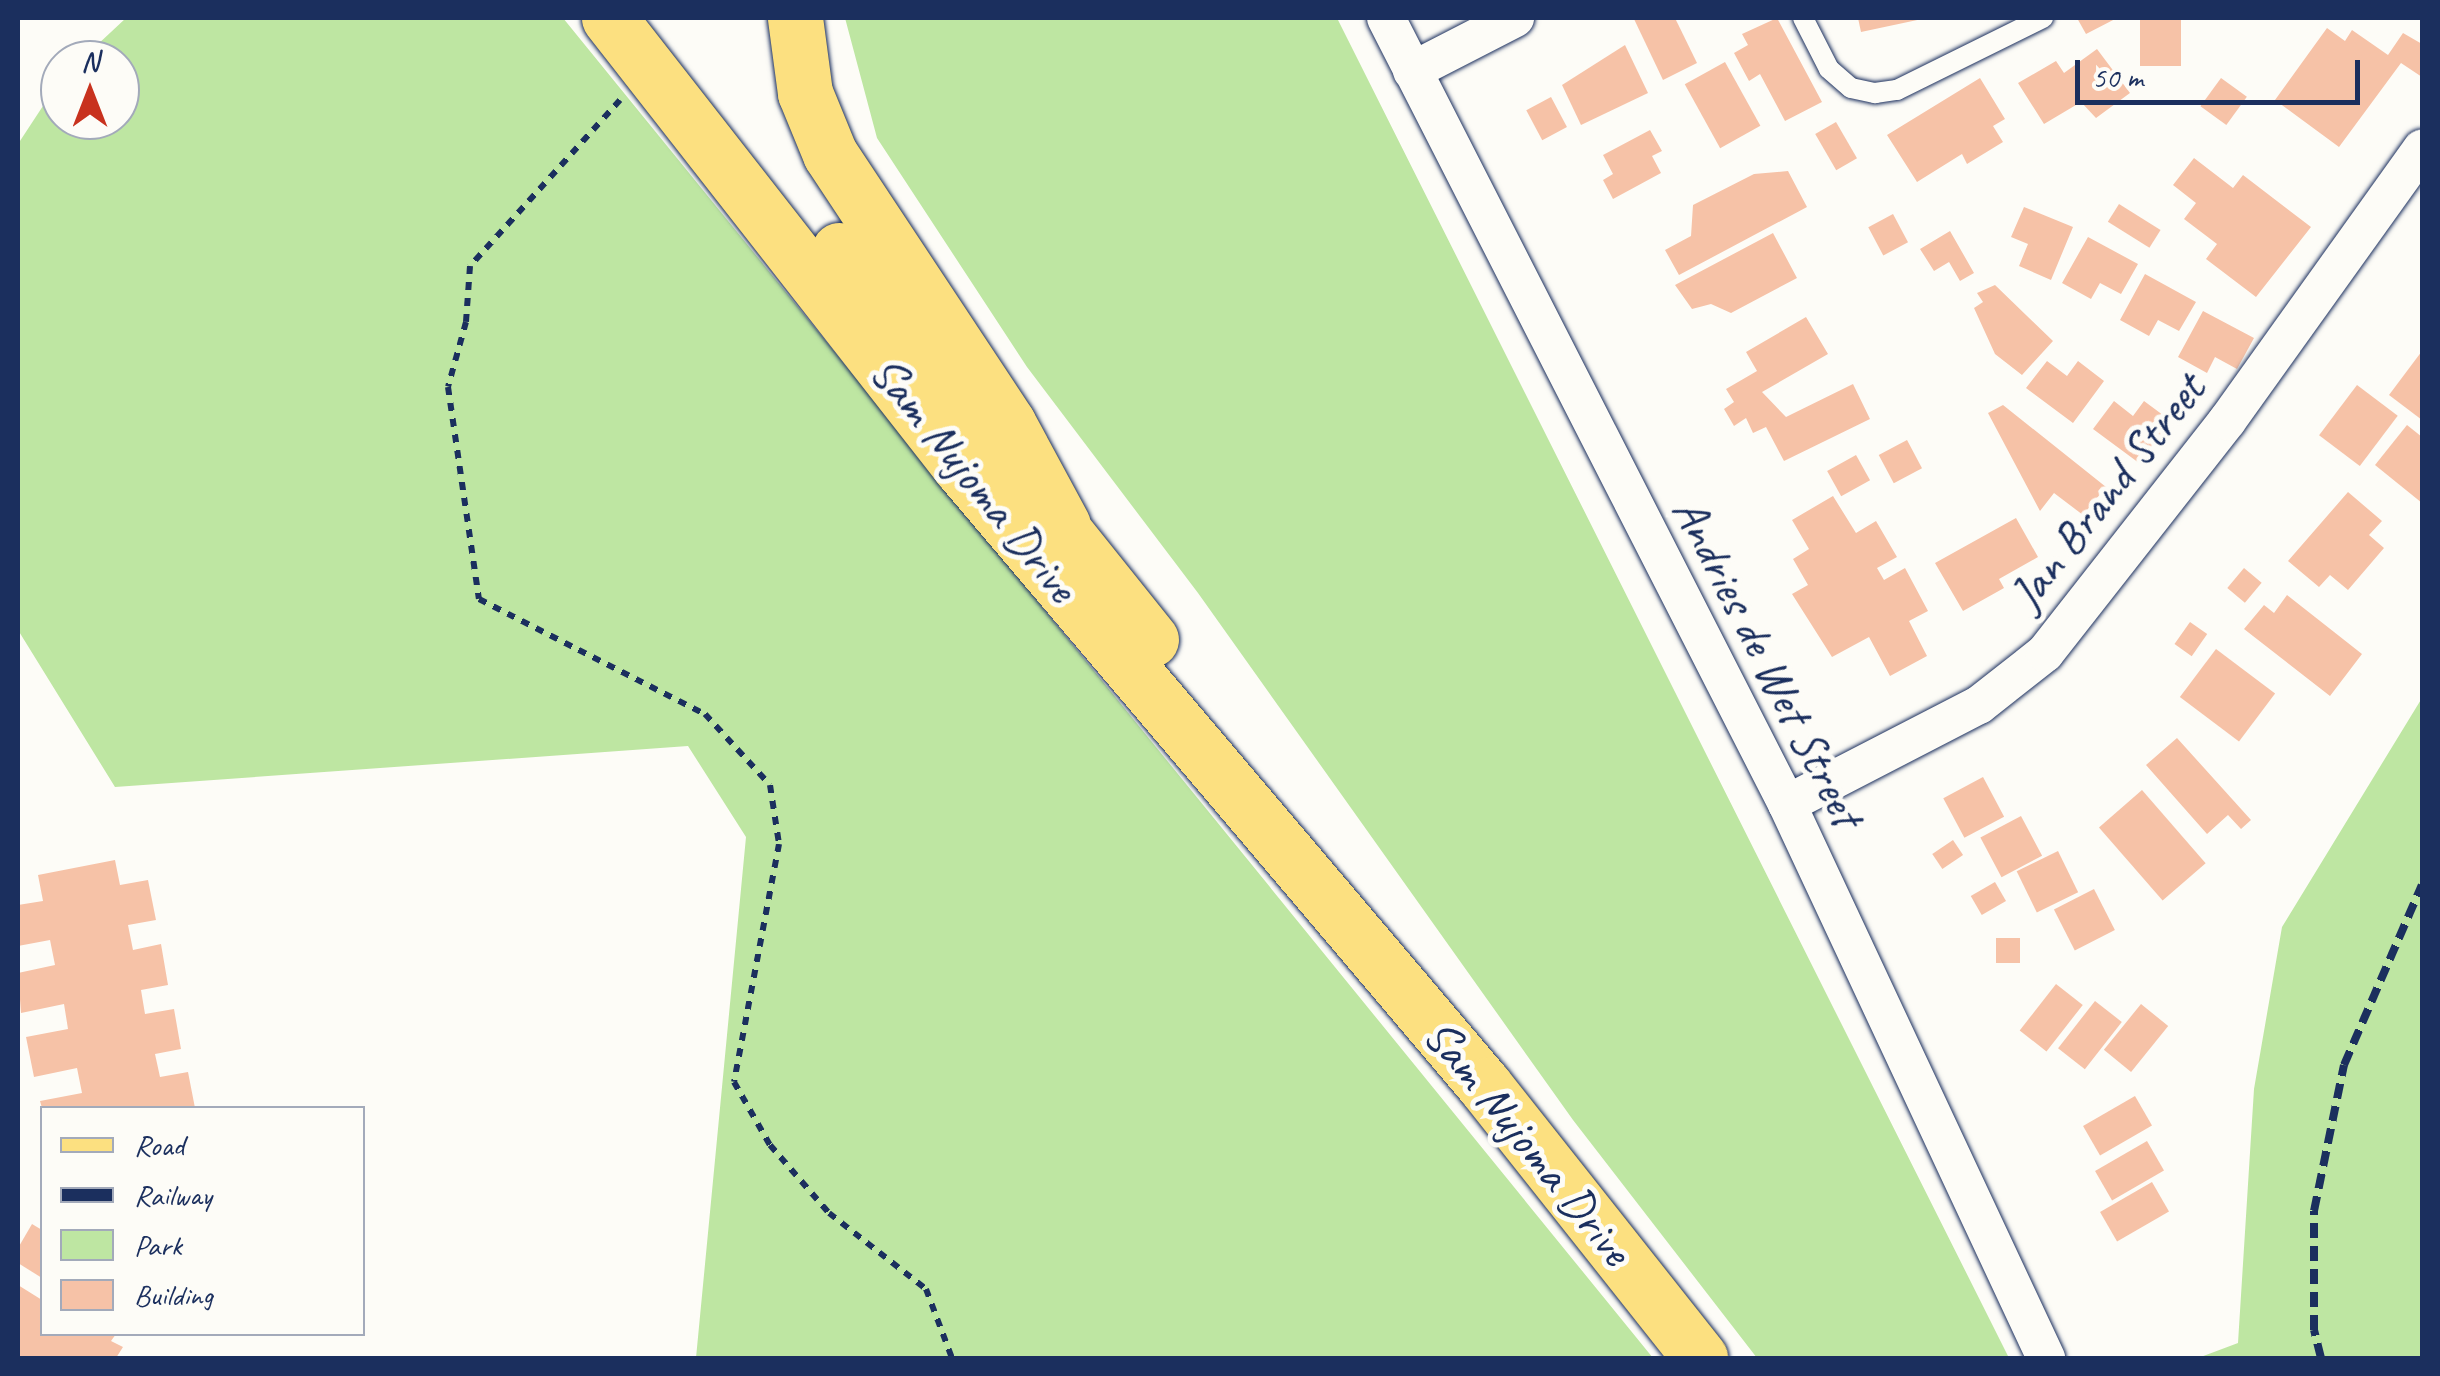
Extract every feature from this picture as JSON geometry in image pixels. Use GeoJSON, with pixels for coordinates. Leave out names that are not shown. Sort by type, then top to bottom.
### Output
{"type":"FeatureCollection","features":[{"type":"Feature","properties":{"kind":"main road","name":"Sam Nujoma Drive"},"geometry":{"type":"LineString","coordinates":[[610,18],[650,42],[1063,525],[1300,832],[1353,928]]}},
{"type":"Feature","properties":{"kind":"main road"},"geometry":{"type":"LineString","coordinates":[[795,18],[805,94],[830,154],[1008,423],[1063,525]]}},
{"type":"Feature","properties":{"kind":"main road","name":"Sam Nujoma Drive"},"geometry":{"type":"LineString","coordinates":[[650,42],[962,468],[1305,880],[1353,928],[1700,1358]]}},
{"type":"Feature","properties":{"kind":"street","name":"Andries de Wet Street"},"geometry":{"type":"LineString","coordinates":[[1386,18],[1787,804],[2046,1358]]}},
{"type":"Feature","properties":{"kind":"street"},"geometry":{"type":"LineString","coordinates":[[1412,71],[1515,18]]}},
{"type":"Feature","properties":{"kind":"street","name":"Jan Brand Street"},"geometry":{"type":"LineString","coordinates":[[1787,804],[1978,705],[2045,653],[2227,421],[2422,149]]}},
{"type":"Feature","properties":{"kind":"lane"},"geometry":{"type":"LineString","coordinates":[[1803,18],[1828,70],[1851,88],[1875,94],[1897,90],[2042,18]]}},
{"type":"Feature","properties":{"kind":"path"},"geometry":{"type":"LineString","coordinates":[[650,42],[470,266],[466,322],[448,387],[479,599],[705,714],[770,785],[779,844],[734,1082],[770,1145],[828,1213],[926,1289],[952,1358]]}},
{"type":"Feature","properties":{"kind":"green space"},"geometry":{"type":"Polygon","coordinates":[[[126,18],[563,18],[1653,1358],[696,1358],[746,837],[688,746],[115,787],[18,630],[18,144],[40,110],[40,140],[140,140],[140,40],[102,40],[126,18]]]}},
{"type":"Feature","properties":{"kind":"green space"},"geometry":{"type":"Polygon","coordinates":[[[845,18],[1337,18],[2009,1358],[1757,1358],[1573,1120],[1198,593],[1027,367],[877,138],[845,18]]]}},
{"type":"Feature","properties":{"kind":"green space"},"geometry":{"type":"Polygon","coordinates":[[[2422,698],[2422,1358],[2198,1358],[2238,1343],[2254,1089],[2282,927],[2422,698]]]}},
{"type":"Feature","properties":{"kind":"building"},"geometry":{"type":"Polygon","coordinates":[[[1675,18],[1697,63],[1663,80],[1634,19],[1675,18]]]}},
{"type":"Feature","properties":{"kind":"building"},"geometry":{"type":"Polygon","coordinates":[[[1777,18],[1822,102],[1785,121],[1760,74],[1749,81],[1734,53],[1748,45],[1742,34],[1777,18]]]}},
{"type":"Feature","properties":{"kind":"building"},"geometry":{"type":"Polygon","coordinates":[[[1858,18],[1922,18],[1922,19],[1861,32],[1858,18]]]}},
{"type":"Feature","properties":{"kind":"building"},"geometry":{"type":"Polygon","coordinates":[[[2077,18],[2117,18],[2086,34],[2077,18]]]}},
{"type":"Feature","properties":{"kind":"building"},"geometry":{"type":"Polygon","coordinates":[[[2140,18],[2181,18],[2181,66],[2140,66],[2140,18]]]}},
{"type":"Feature","properties":{"kind":"building"},"geometry":{"type":"Polygon","coordinates":[[[2327,28],[2345,41],[2352,30],[2388,55],[2403,33],[2422,44],[2422,77],[2401,63],[2339,147],[2275,100],[2327,28]]]}},
{"type":"Feature","properties":{"kind":"building"},"geometry":{"type":"Polygon","coordinates":[[[1625,45],[1648,93],[1581,125],[1562,85],[1625,45]]]}},
{"type":"Feature","properties":{"kind":"building"},"geometry":{"type":"Polygon","coordinates":[[[2097,49],[2130,93],[2096,118],[2081,102],[2044,124],[2018,83],[2056,61],[2064,73],[2097,49]]]}},
{"type":"Feature","properties":{"kind":"building"},"geometry":{"type":"Polygon","coordinates":[[[1725,62],[1760,126],[1720,148],[1685,84],[1725,62]]]}},
{"type":"Feature","properties":{"kind":"building"},"geometry":{"type":"Polygon","coordinates":[[[1980,78],[2005,119],[1993,126],[2003,142],[1967,164],[1962,154],[1917,182],[1887,135],[1980,78]]]}},
{"type":"Feature","properties":{"kind":"building"},"geometry":{"type":"Polygon","coordinates":[[[2221,78],[2247,97],[2226,125],[2200,106],[2221,78]]]}},
{"type":"Feature","properties":{"kind":"building"},"geometry":{"type":"Polygon","coordinates":[[[1551,97],[1567,127],[1542,140],[1526,110],[1551,97]]]}},
{"type":"Feature","properties":{"kind":"building"},"geometry":{"type":"Polygon","coordinates":[[[1836,122],[1857,158],[1836,170],[1815,134],[1836,122]]]}},
{"type":"Feature","properties":{"kind":"building"},"geometry":{"type":"Polygon","coordinates":[[[1650,130],[1662,151],[1652,156],[1661,173],[1613,199],[1603,180],[1613,174],[1603,155],[1650,130]]]}},
{"type":"Feature","properties":{"kind":"building"},"geometry":{"type":"Polygon","coordinates":[[[2194,158],[2233,188],[2243,175],[2311,227],[2256,297],[2206,259],[2217,244],[2184,219],[2196,203],[2173,185],[2194,158]]]}},
{"type":"Feature","properties":{"kind":"building"},"geometry":{"type":"Polygon","coordinates":[[[1788,171],[1807,207],[1679,275],[1665,250],[1691,236],[1693,205],[1754,174],[1788,171]]]}},
{"type":"Feature","properties":{"kind":"building"},"geometry":{"type":"Polygon","coordinates":[[[2119,204],[2161,230],[2149,248],[2108,222],[2119,204]]]}},
{"type":"Feature","properties":{"kind":"building"},"geometry":{"type":"Polygon","coordinates":[[[2024,207],[2073,227],[2051,280],[2019,266],[2028,244],[2011,237],[2024,207]]]}},
{"type":"Feature","properties":{"kind":"building"},"geometry":{"type":"Polygon","coordinates":[[[1893,214],[1908,242],[1883,255],[1868,227],[1893,214]]]}},
{"type":"Feature","properties":{"kind":"building"},"geometry":{"type":"Polygon","coordinates":[[[1950,231],[1974,273],[1960,281],[1949,262],[1934,271],[1920,249],[1950,231]]]}},
{"type":"Feature","properties":{"kind":"building"},"geometry":{"type":"Polygon","coordinates":[[[1773,233],[1797,278],[1731,313],[1711,304],[1692,309],[1675,285],[1773,233]]]}},
{"type":"Feature","properties":{"kind":"building"},"geometry":{"type":"Polygon","coordinates":[[[2088,237],[2138,264],[2121,294],[2100,283],[2091,299],[2062,283],[2088,237]]]}},
{"type":"Feature","properties":{"kind":"building"},"geometry":{"type":"Polygon","coordinates":[[[2145,274],[2196,302],[2179,331],[2158,320],[2149,336],[2120,320],[2145,274]]]}},
{"type":"Feature","properties":{"kind":"building"},"geometry":{"type":"Polygon","coordinates":[[[1995,285],[2053,341],[2022,375],[1995,354],[1974,308],[1983,302],[1977,293],[1995,285]]]}},
{"type":"Feature","properties":{"kind":"building"},"geometry":{"type":"Polygon","coordinates":[[[2203,311],[2254,338],[2237,369],[2215,357],[2207,373],[2178,357],[2203,311]]]}},
{"type":"Feature","properties":{"kind":"building"},"geometry":{"type":"Polygon","coordinates":[[[1806,317],[1828,354],[1762,392],[1786,417],[1853,384],[1870,419],[1784,461],[1766,427],[1753,433],[1746,418],[1734,426],[1724,409],[1734,402],[1726,389],[1757,371],[1746,352],[1806,317]]]}},
{"type":"Feature","properties":{"kind":"building"},"geometry":{"type":"Polygon","coordinates":[[[2422,351],[2422,420],[2389,395],[2422,351]]]}},
{"type":"Feature","properties":{"kind":"building"},"geometry":{"type":"Polygon","coordinates":[[[2047,361],[2067,376],[2078,361],[2104,381],[2073,423],[2026,388],[2047,361]]]}},
{"type":"Feature","properties":{"kind":"building"},"geometry":{"type":"Polygon","coordinates":[[[2357,385],[2398,416],[2360,466],[2319,435],[2357,385]]]}},
{"type":"Feature","properties":{"kind":"building"},"geometry":{"type":"Polygon","coordinates":[[[2114,401],[2133,416],[2144,401],[2171,421],[2139,463],[2093,429],[2114,401]]]}},
{"type":"Feature","properties":{"kind":"building"},"geometry":{"type":"Polygon","coordinates":[[[2003,405],[2106,487],[2083,515],[2054,493],[2040,511],[1988,413],[2003,405]]]}},
{"type":"Feature","properties":{"kind":"building"},"geometry":{"type":"Polygon","coordinates":[[[2407,425],[2422,437],[2422,503],[2375,465],[2407,425]]]}},
{"type":"Feature","properties":{"kind":"building"},"geometry":{"type":"Polygon","coordinates":[[[1907,440],[1922,468],[1894,483],[1879,455],[1907,440]]]}},
{"type":"Feature","properties":{"kind":"building"},"geometry":{"type":"Polygon","coordinates":[[[1856,455],[1870,480],[1841,496],[1827,471],[1856,455]]]}},
{"type":"Feature","properties":{"kind":"building"},"geometry":{"type":"Polygon","coordinates":[[[2348,492],[2382,521],[2369,535],[2384,548],[2348,590],[2330,575],[2319,587],[2288,561],[2348,492]]]}},
{"type":"Feature","properties":{"kind":"building"},"geometry":{"type":"Polygon","coordinates":[[[1833,496],[1856,533],[1876,521],[1897,557],[1877,568],[1884,580],[1905,568],[1928,611],[1909,621],[1927,656],[1890,676],[1869,637],[1832,657],[1792,594],[1808,585],[1793,559],[1809,549],[1792,520],[1833,496]]]}},
{"type":"Feature","properties":{"kind":"building"},"geometry":{"type":"Polygon","coordinates":[[[2016,518],[2038,557],[1999,579],[2004,588],[1963,611],[1935,563],[2016,518]]]}},
{"type":"Feature","properties":{"kind":"building"},"geometry":{"type":"Polygon","coordinates":[[[2244,568],[2262,583],[2245,603],[2227,588],[2244,568]]]}},
{"type":"Feature","properties":{"kind":"building"},"geometry":{"type":"Polygon","coordinates":[[[2287,595],[2362,654],[2330,696],[2244,629],[2264,605],[2274,613],[2287,595]]]}},
{"type":"Feature","properties":{"kind":"building"},"geometry":{"type":"Polygon","coordinates":[[[2190,622],[2207,634],[2192,656],[2175,644],[2190,622]]]}},
{"type":"Feature","properties":{"kind":"building"},"geometry":{"type":"Polygon","coordinates":[[[2216,649],[2275,694],[2239,741],[2180,697],[2216,649]]]}},
{"type":"Feature","properties":{"kind":"building"},"geometry":{"type":"Polygon","coordinates":[[[2177,738],[2251,820],[2241,829],[2228,815],[2207,834],[2146,765],[2177,738]]]}},
{"type":"Feature","properties":{"kind":"building"},"geometry":{"type":"Polygon","coordinates":[[[1983,777],[2004,817],[1964,838],[1943,798],[1983,777]]]}},
{"type":"Feature","properties":{"kind":"building"},"geometry":{"type":"Polygon","coordinates":[[[2142,790],[2206,863],[2163,901],[2099,827],[2142,790]]]}},
{"type":"Feature","properties":{"kind":"building"},"geometry":{"type":"Polygon","coordinates":[[[2021,816],[2042,856],[2002,877],[1980,838],[2021,816]]]}},
{"type":"Feature","properties":{"kind":"building"},"geometry":{"type":"Polygon","coordinates":[[[1953,840],[1963,855],[1942,869],[1932,854],[1953,840]]]}},
{"type":"Feature","properties":{"kind":"building"},"geometry":{"type":"Polygon","coordinates":[[[2058,851],[2078,892],[2037,913],[2017,871],[2058,851]]]}},
{"type":"Feature","properties":{"kind":"building"},"geometry":{"type":"Polygon","coordinates":[[[115,860],[120,885],[148,880],[156,920],[128,925],[133,950],[161,944],[168,985],[141,990],[145,1014],[174,1009],[181,1049],[155,1054],[160,1077],[188,1072],[195,1106],[41,1106],[40,1101],[82,1093],[77,1068],[34,1077],[26,1037],[68,1029],[64,1004],[21,1013],[18,973],[55,965],[50,940],[18,946],[18,905],[43,901],[38,875],[115,860]]]}},
{"type":"Feature","properties":{"kind":"building"},"geometry":{"type":"Polygon","coordinates":[[[1995,882],[2006,901],[1982,915],[1971,896],[1995,882]]]}},
{"type":"Feature","properties":{"kind":"building"},"geometry":{"type":"Polygon","coordinates":[[[2094,889],[2115,930],[2075,950],[2054,909],[2094,889]]]}},
{"type":"Feature","properties":{"kind":"building"},"geometry":{"type":"Polygon","coordinates":[[[1996,938],[2020,938],[2020,963],[1996,963],[1996,938]]]}},
{"type":"Feature","properties":{"kind":"building"},"geometry":{"type":"Polygon","coordinates":[[[2056,984],[2083,1005],[2046,1051],[2020,1030],[2056,984]]]}},
{"type":"Feature","properties":{"kind":"building"},"geometry":{"type":"Polygon","coordinates":[[[2095,1001],[2122,1022],[2085,1069],[2058,1048],[2095,1001]]]}},
{"type":"Feature","properties":{"kind":"building"},"geometry":{"type":"Polygon","coordinates":[[[2141,1004],[2168,1026],[2131,1072],[2104,1050],[2141,1004]]]}},
{"type":"Feature","properties":{"kind":"building"},"geometry":{"type":"Polygon","coordinates":[[[2135,1096],[2152,1125],[2100,1155],[2083,1126],[2135,1096]]]}},
{"type":"Feature","properties":{"kind":"building"},"geometry":{"type":"Polygon","coordinates":[[[2147,1141],[2164,1170],[2112,1200],[2095,1171],[2147,1141]]]}},
{"type":"Feature","properties":{"kind":"building"},"geometry":{"type":"Polygon","coordinates":[[[2152,1182],[2169,1211],[2117,1241],[2100,1212],[2152,1182]]]}},
{"type":"Feature","properties":{"kind":"building"},"geometry":{"type":"Polygon","coordinates":[[[32,1224],[40,1229],[40,1277],[18,1263],[18,1248],[32,1224]]]}},
{"type":"Feature","properties":{"kind":"building"},"geometry":{"type":"Polygon","coordinates":[[[18,1285],[40,1299],[40,1336],[115,1336],[111,1341],[123,1347],[116,1358],[18,1358],[18,1285]]]}},
{"type":"Feature","properties":{"kind":"railway"},"geometry":{"type":"LineString","coordinates":[[2321,1358],[2314,1330],[2314,1211],[2344,1065],[2422,885]]}}]}
